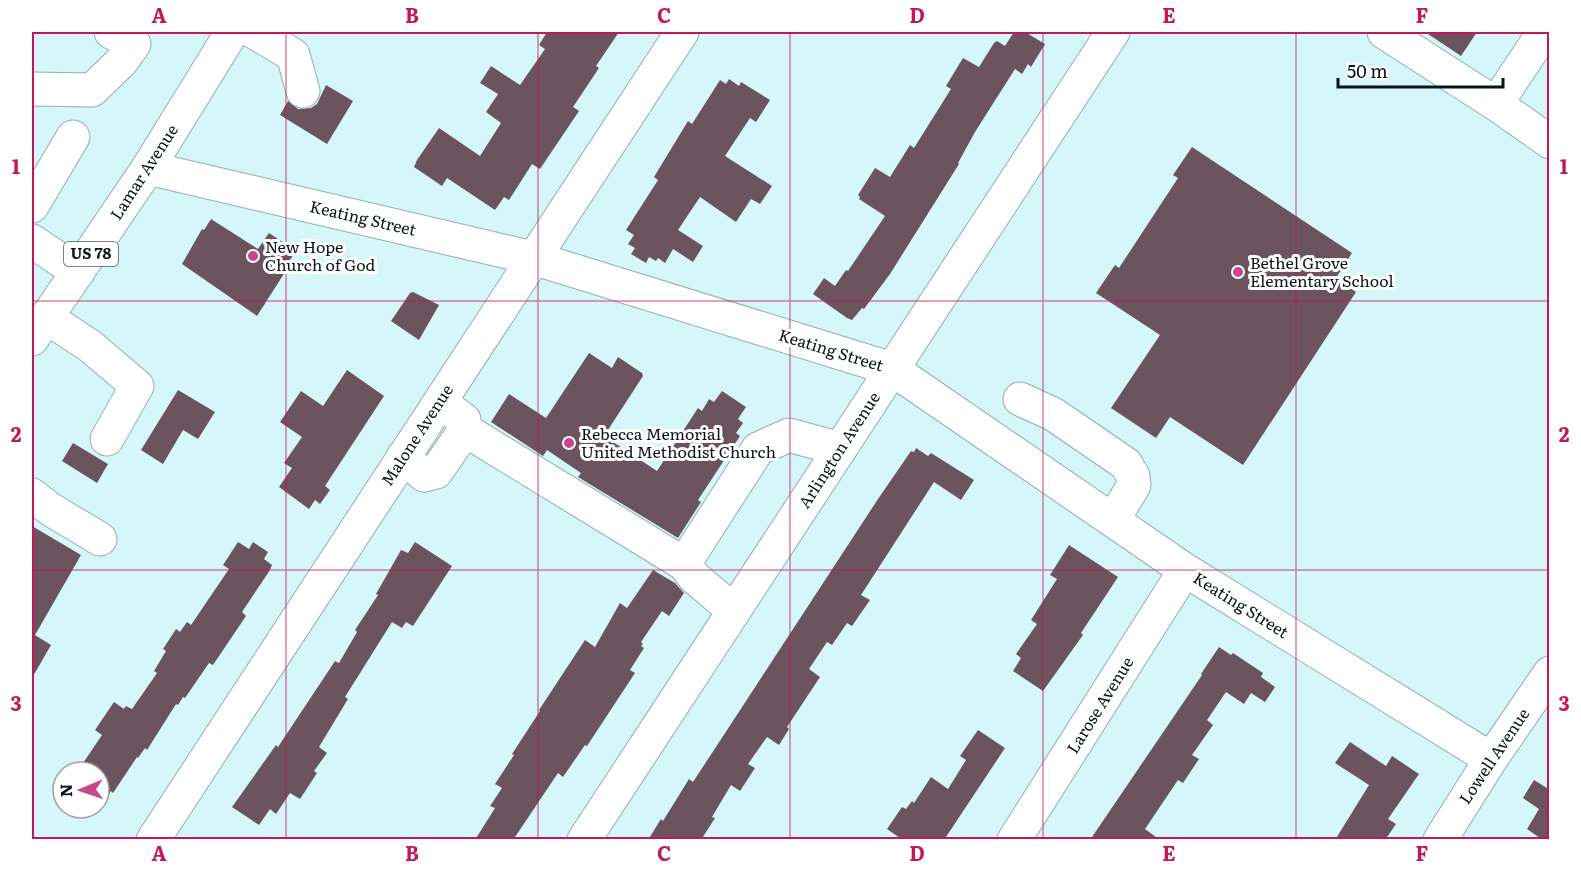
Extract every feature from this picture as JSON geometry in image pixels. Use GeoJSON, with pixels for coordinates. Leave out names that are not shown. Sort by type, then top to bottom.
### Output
{"type":"FeatureCollection","features":[{"type":"Feature","properties":{"kind":"street"},"geometry":{"type":"LineString","coordinates":[[32,89],[92,90],[122,61],[134,44],[111,32]]}},
{"type":"Feature","properties":{"kind":"street","name":"Lamar Avenue"},"geometry":{"type":"LineString","coordinates":[[39,328],[148,168],[232,32]]}},
{"type":"Feature","properties":{"kind":"street"},"geometry":{"type":"LineString","coordinates":[[254,32],[293,55],[303,91]]}},
{"type":"Feature","properties":{"kind":"street","name":"Malone Avenue"},"geometry":{"type":"LineString","coordinates":[[153,840],[682,32]]}},
{"type":"Feature","properties":{"kind":"street","name":"Arlington Avenue"},"geometry":{"type":"LineString","coordinates":[[584,840],[1113,32]]}},
{"type":"Feature","properties":{"kind":"street"},"geometry":{"type":"LineString","coordinates":[[1384,32],[1496,104],[1550,142]]}},
{"type":"Feature","properties":{"kind":"street"},"geometry":{"type":"LineString","coordinates":[[1496,104],[1544,32]]}},
{"type":"Feature","properties":{"kind":"street"},"geometry":{"type":"LineString","coordinates":[[32,206],[73,136]]}},
{"type":"Feature","properties":{"kind":"street","name":"Keating Street"},"geometry":{"type":"LineString","coordinates":[[148,168],[533,258],[892,369],[1185,570],[1491,759]]}},
{"type":"Feature","properties":{"kind":"street"},"geometry":{"type":"LineString","coordinates":[[32,241],[78,272]]}},
{"type":"Feature","properties":{"kind":"street"},"geometry":{"type":"LineString","coordinates":[[39,328],[90,346],[137,386],[107,439]]}},
{"type":"Feature","properties":{"kind":"street"},"geometry":{"type":"LineString","coordinates":[[1020,399],[1053,414],[1126,464],[1133,476],[1134,485],[1113,520]]}},
{"type":"Feature","properties":{"kind":"street"},"geometry":{"type":"LineString","coordinates":[[403,457],[424,475],[436,472],[465,430],[464,420],[439,402]]}},
{"type":"Feature","properties":{"kind":"street"},"geometry":{"type":"LineString","coordinates":[[465,430],[684,564],[694,577],[734,611]]}},
{"type":"Feature","properties":{"kind":"street"},"geometry":{"type":"LineString","coordinates":[[684,564],[758,449],[789,435],[840,449]]}},
{"type":"Feature","properties":{"kind":"street"},"geometry":{"type":"LineString","coordinates":[[32,495],[50,509],[100,539]]}},
{"type":"Feature","properties":{"kind":"street","name":"Larose Avenue"},"geometry":{"type":"LineString","coordinates":[[1014,840],[1185,570]]}},
{"type":"Feature","properties":{"kind":"street","name":"Lowell Avenue"},"geometry":{"type":"LineString","coordinates":[[1440,840],[1491,759],[1550,674]]}},
{"type":"Feature","properties":{"kind":"building"},"geometry":{"type":"Polygon","coordinates":[[[547,32],[619,32],[596,66],[599,68],[573,107],[579,111],[540,169],[532,164],[509,200],[504,197],[495,210],[447,178],[442,186],[414,167],[439,128],[480,156],[501,123],[486,112],[498,94],[480,83],[491,66],[520,85],[545,49],[539,45],[547,32]]]}},
{"type":"Feature","properties":{"kind":"building"},"geometry":{"type":"Polygon","coordinates":[[[1014,32],[1025,32],[1045,44],[1031,67],[1028,64],[1022,74],[1015,69],[890,274],[864,309],[862,308],[852,320],[847,318],[813,294],[824,278],[835,286],[846,270],[848,271],[885,216],[859,199],[858,195],[875,168],[890,177],[910,145],[914,148],[951,89],[946,86],[963,58],[979,67],[994,43],[997,41],[1005,46],[1014,32]]]}},
{"type":"Feature","properties":{"kind":"building"},"geometry":{"type":"Polygon","coordinates":[[[1425,32],[1477,32],[1461,56],[1425,32]]]}},
{"type":"Feature","properties":{"kind":"building"},"geometry":{"type":"Polygon","coordinates":[[[729,79],[739,86],[741,82],[770,100],[756,122],[750,118],[725,156],[772,186],[760,204],[751,199],[736,222],[700,197],[678,230],[703,246],[693,262],[673,249],[665,263],[658,258],[656,261],[649,257],[646,263],[631,254],[635,248],[628,244],[634,235],[626,230],[658,180],[654,177],[688,121],[692,124],[720,80],[726,84],[729,79]]]}},
{"type":"Feature","properties":{"kind":"building"},"geometry":{"type":"Polygon","coordinates":[[[326,85],[353,101],[327,144],[280,115],[288,101],[298,109],[311,108],[317,104],[326,85]]]}},
{"type":"Feature","properties":{"kind":"building"},"geometry":{"type":"Polygon","coordinates":[[[1192,147],[1352,253],[1336,278],[1356,292],[1243,465],[1170,417],[1156,438],[1111,408],[1160,335],[1096,293],[1115,265],[1119,268],[1178,178],[1173,175],[1192,147]]]}},
{"type":"Feature","properties":{"kind":"building"},"geometry":{"type":"Polygon","coordinates":[[[211,219],[258,249],[269,233],[296,251],[257,316],[182,264],[202,229],[204,230],[211,219]]]}},
{"type":"Feature","properties":{"kind":"building"},"geometry":{"type":"Polygon","coordinates":[[[413,292],[439,305],[419,340],[391,321],[413,292]]]}},
{"type":"Feature","properties":{"kind":"building","name":"Rebecca Memorial United Methodist Church"},"geometry":{"type":"Polygon","coordinates":[[[589,353],[612,368],[618,357],[642,373],[643,376],[604,436],[657,471],[698,408],[702,411],[709,399],[714,402],[722,391],[746,407],[738,419],[743,423],[736,433],[740,436],[698,500],[701,502],[678,538],[578,477],[581,473],[547,450],[543,456],[491,422],[509,394],[546,418],[589,353]]]}},
{"type":"Feature","properties":{"kind":"building"},"geometry":{"type":"Polygon","coordinates":[[[347,370],[384,396],[325,486],[330,490],[320,504],[315,500],[309,509],[279,487],[292,468],[284,463],[302,437],[280,422],[301,391],[323,406],[347,370]]]}},
{"type":"Feature","properties":{"kind":"building"},"geometry":{"type":"Polygon","coordinates":[[[178,390],[215,412],[198,439],[183,430],[163,464],[141,450],[178,390]]]}},
{"type":"Feature","properties":{"kind":"building"},"geometry":{"type":"Polygon","coordinates":[[[73,443],[108,464],[97,483],[62,461],[73,443]]]}},
{"type":"Feature","properties":{"kind":"building"},"geometry":{"type":"Polygon","coordinates":[[[916,448],[928,456],[931,453],[974,480],[961,500],[934,482],[861,595],[870,600],[852,626],[847,623],[832,645],[827,642],[809,669],[820,677],[787,727],[789,729],[779,745],[767,737],[748,764],[755,768],[740,791],[731,785],[701,840],[648,840],[661,819],[663,821],[689,779],[693,782],[878,499],[911,451],[914,452],[916,448]]]}},
{"type":"Feature","properties":{"kind":"building"},"geometry":{"type":"Polygon","coordinates":[[[32,526],[81,555],[35,635],[51,645],[32,678],[32,526]]]}},
{"type":"Feature","properties":{"kind":"building"},"geometry":{"type":"Polygon","coordinates":[[[238,542],[249,549],[253,542],[268,552],[264,559],[272,565],[242,612],[246,616],[213,665],[209,663],[185,698],[183,697],[178,705],[176,704],[147,750],[145,748],[137,757],[113,793],[111,791],[111,760],[85,760],[102,735],[95,730],[114,702],[124,709],[126,706],[132,709],[157,673],[154,671],[166,651],[163,649],[176,629],[180,632],[187,622],[191,625],[229,569],[223,565],[238,542]]]}},
{"type":"Feature","properties":{"kind":"building"},"geometry":{"type":"Polygon","coordinates":[[[415,542],[452,566],[413,626],[406,622],[402,628],[392,622],[345,697],[348,699],[319,747],[327,753],[314,771],[317,773],[300,799],[290,793],[276,814],[270,809],[259,825],[232,807],[276,745],[278,747],[335,661],[339,663],[357,632],[355,630],[378,595],[376,594],[401,550],[408,553],[415,542]]]}},
{"type":"Feature","properties":{"kind":"building"},"geometry":{"type":"Polygon","coordinates":[[[1069,545],[1118,577],[1081,633],[1083,635],[1043,691],[1013,671],[1021,658],[1016,654],[1037,624],[1031,620],[1057,579],[1050,575],[1069,545]]]}},
{"type":"Feature","properties":{"kind":"building"},"geometry":{"type":"Polygon","coordinates":[[[653,570],[675,583],[684,593],[669,616],[662,611],[641,642],[644,648],[630,670],[635,673],[587,746],[585,745],[563,777],[558,773],[513,840],[475,840],[495,808],[490,806],[502,788],[495,784],[539,710],[585,640],[595,647],[620,603],[627,608],[653,570]]]}},
{"type":"Feature","properties":{"kind":"building"},"geometry":{"type":"Polygon","coordinates":[[[1219,647],[1231,655],[1233,653],[1263,673],[1261,677],[1275,687],[1265,702],[1251,693],[1244,704],[1226,692],[1207,720],[1213,725],[1192,755],[1199,759],[1183,783],[1178,780],[1145,829],[1160,840],[1090,840],[1202,675],[1219,647]]]}},
{"type":"Feature","properties":{"kind":"building"},"geometry":{"type":"Polygon","coordinates":[[[978,730],[1005,748],[944,840],[903,840],[887,829],[902,807],[906,809],[912,801],[914,803],[931,777],[948,789],[966,760],[960,756],[978,730]]]}},
{"type":"Feature","properties":{"kind":"building"},"geometry":{"type":"Polygon","coordinates":[[[1350,742],[1386,766],[1392,756],[1419,774],[1388,819],[1396,824],[1385,840],[1335,840],[1369,785],[1335,763],[1350,742]]]}},
{"type":"Feature","properties":{"kind":"building"},"geometry":{"type":"Polygon","coordinates":[[[1534,780],[1550,790],[1550,840],[1543,840],[1527,829],[1539,809],[1523,798],[1534,780]]]}},
{"type":"Feature","properties":{"kind":"place","name":"New Hope Church of God"},"geometry":{"type":"Point","coordinates":[253,256]}},
{"type":"Feature","properties":{"kind":"place","name":"Bethel Grove Elementary School"},"geometry":{"type":"Point","coordinates":[1238,272]}},
{"type":"Feature","properties":{"kind":"place","name":"Rebecca Memorial United Methodist Church"},"geometry":{"type":"Point","coordinates":[569,443]}}]}
